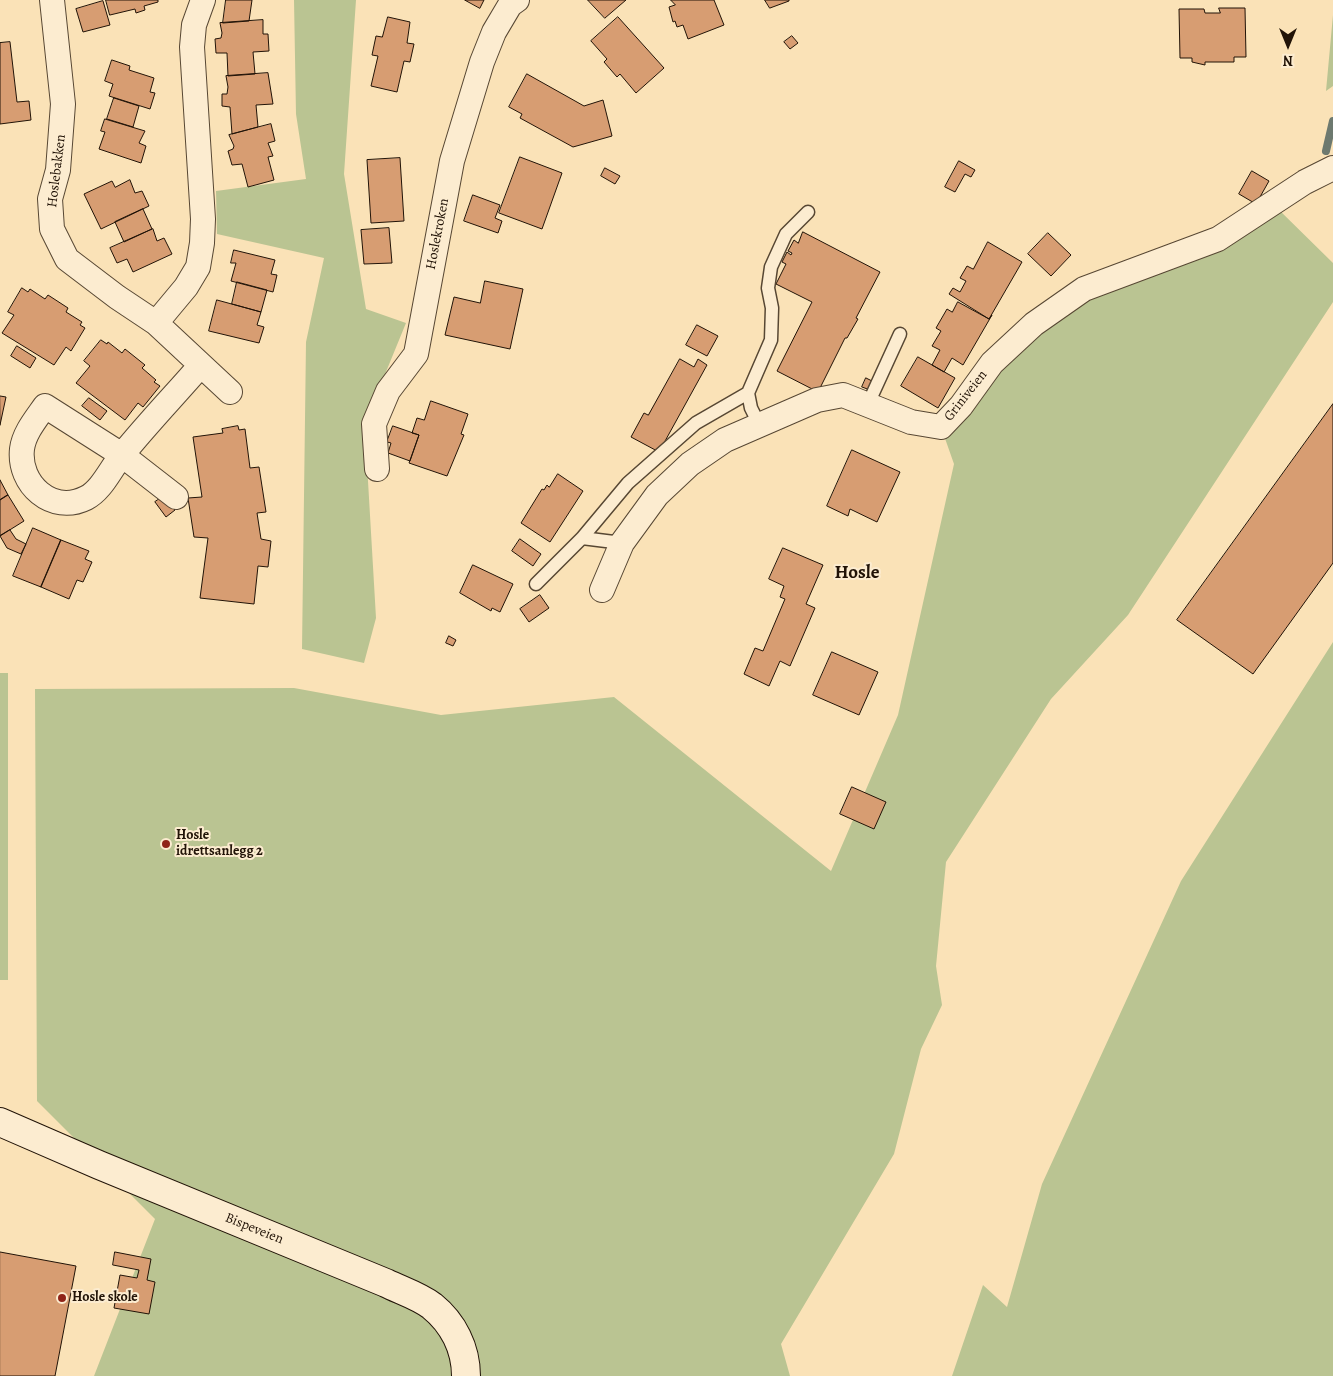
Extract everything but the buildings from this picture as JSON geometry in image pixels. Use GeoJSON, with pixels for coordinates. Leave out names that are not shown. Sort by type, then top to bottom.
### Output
{"type":"FeatureCollection","features":[{"type":"Feature","properties":{"kind":"street","name":"Hoslebakken"},"geometry":{"type":"LineString","coordinates":[[52,0],[63,104],[59,161],[50,199],[52,229],[67,258],[117,297],[156,322],[200,366],[230,392]]}},
{"type":"Feature","properties":{"kind":"street"},"geometry":{"type":"LineString","coordinates":[[156,322],[186,287],[198,267],[203,219],[192,47],[194,24],[202,0]]}},
{"type":"Feature","properties":{"kind":"street","name":"Hoslekroken"},"geometry":{"type":"LineString","coordinates":[[377,469],[374,424],[388,390],[416,354],[452,161],[482,62],[494,32],[510,5],[517,0]]}},
{"type":"Feature","properties":{"kind":"street","name":"Griniveien"},"geometry":{"type":"LineString","coordinates":[[602,590],[622,543],[657,495],[690,464],[725,440],[818,400],[843,395],[911,422],[941,427],[962,406],[992,363],[1034,324],[1084,289],[1218,239],[1305,182],[1333,168]]}},
{"type":"Feature","properties":{"kind":"street"},"geometry":{"type":"LineString","coordinates":[[176,497],[122,455],[200,366]]}},
{"type":"Feature","properties":{"kind":"street","name":"Bispeveien"},"geometry":{"type":"LineString","coordinates":[[0,1122],[99,1166],[386,1283],[431,1305],[456,1332],[466,1361],[466,1376]]}},
{"type":"Feature","properties":{"kind":"lane"},"geometry":{"type":"LineString","coordinates":[[759,424],[751,408],[748,393],[771,340],[772,308],[768,288],[771,267],[786,234],[808,212]]}},
{"type":"Feature","properties":{"kind":"lane"},"geometry":{"type":"LineString","coordinates":[[868,404],[900,334]]}},
{"type":"Feature","properties":{"kind":"lane"},"geometry":{"type":"LineString","coordinates":[[536,584],[582,538],[628,483],[696,423],[748,393]]}},
{"type":"Feature","properties":{"kind":"lane"},"geometry":{"type":"LineString","coordinates":[[582,538],[622,543]]}},
{"type":"Feature","properties":{"kind":"green space"},"geometry":{"type":"Polygon","coordinates":[[[294,0],[356,0],[344,174],[366,309],[406,323],[372,406],[367,464],[376,618],[364,663],[302,649],[306,342],[324,258],[217,234],[216,191],[306,179],[296,114],[294,0]]]}},
{"type":"Feature","properties":{"kind":"green space"},"geometry":{"type":"Polygon","coordinates":[[[1333,15],[1333,86],[1326,91],[1333,15]]]}},
{"type":"Feature","properties":{"kind":"green space"},"geometry":{"type":"Polygon","coordinates":[[[1274,205],[1333,263],[1333,302],[1128,615],[1051,699],[946,862],[936,966],[942,1005],[921,1049],[894,1154],[781,1344],[790,1376],[94,1376],[155,1219],[37,1101],[35,689],[294,688],[441,715],[614,697],[831,871],[898,715],[954,464],[941,427],[1034,324],[1274,205]]]}},
{"type":"Feature","properties":{"kind":"green space"},"geometry":{"type":"Polygon","coordinates":[[[1333,642],[1333,1376],[952,1376],[983,1285],[1007,1307],[1042,1184],[1181,881],[1333,642]]]}},
{"type":"Feature","properties":{"kind":"green space"},"geometry":{"type":"Polygon","coordinates":[[[0,673],[8,673],[8,980],[0,980],[0,673]]]}},
{"type":"Feature","properties":{"kind":"waterway"},"geometry":{"type":"LineString","coordinates":[[1326,151],[1333,121]]}},
{"type":"Feature","properties":{"kind":"place","name":"Hosle idrettsanlegg 2"},"geometry":{"type":"Point","coordinates":[166,844]}},
{"type":"Feature","properties":{"kind":"place","name":"Hosle skole"},"geometry":{"type":"Point","coordinates":[62,1298]}},
{"type":"Feature","properties":{"kind":"district","name":"Hosle"},"geometry":{"type":"Point","coordinates":[857,573]}}]}
